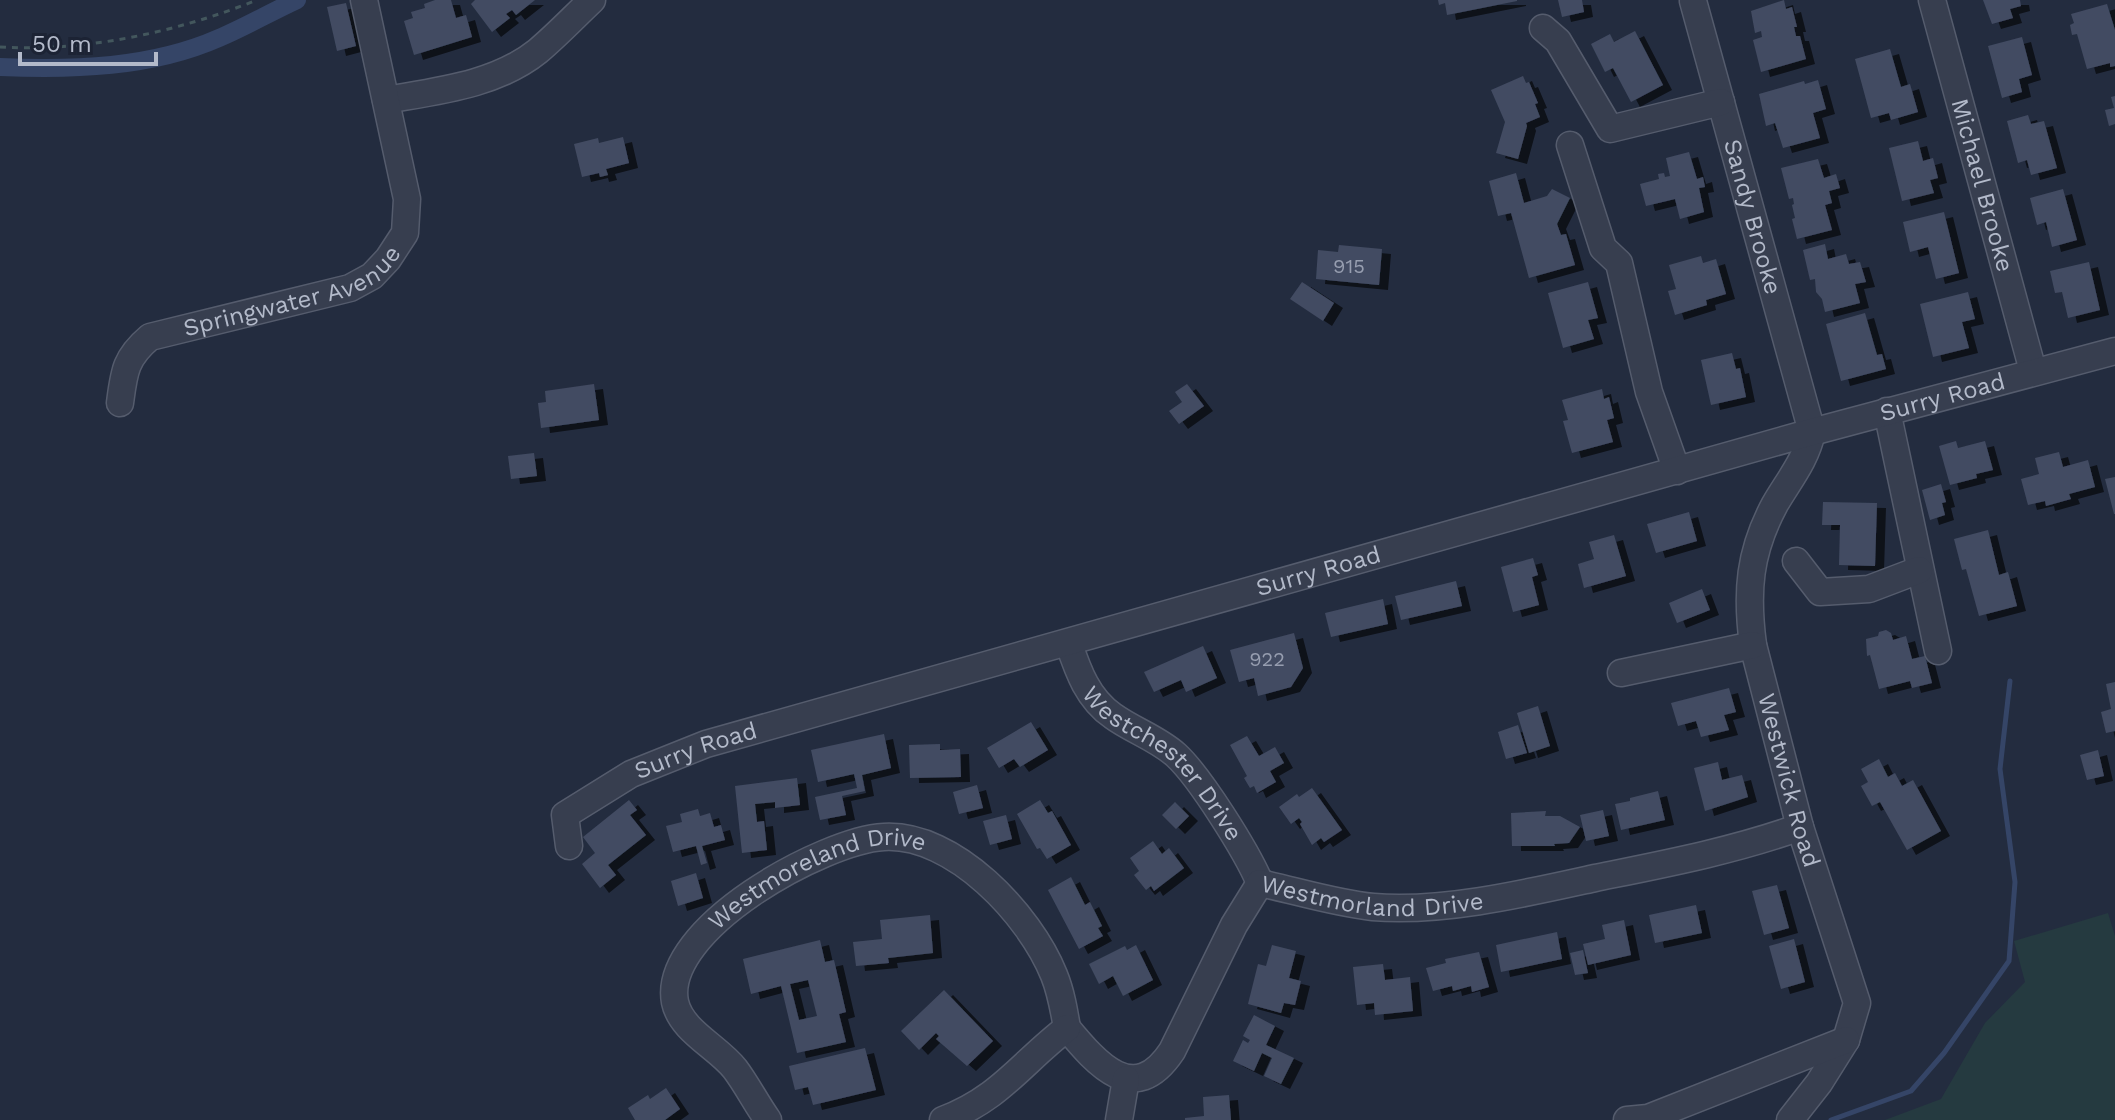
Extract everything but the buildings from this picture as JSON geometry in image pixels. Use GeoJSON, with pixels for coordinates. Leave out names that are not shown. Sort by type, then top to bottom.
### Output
{"type":"FeatureCollection","features":[{"type":"Feature","properties":{"kind":"street","name":"Springwater Avenue"},"geometry":{"type":"LineString","coordinates":[[120,403],[124,373],[132,352],[150,337],[350,288],[372,276],[405,233],[407,199],[364,0]]}},
{"type":"Feature","properties":{"kind":"street"},"geometry":{"type":"LineString","coordinates":[[386,100],[450,89],[496,75],[536,52],[592,0]]}},
{"type":"Feature","properties":{"kind":"street","name":"Michael Brooke"},"geometry":{"type":"LineString","coordinates":[[1932,0],[2033,371]]}},
{"type":"Feature","properties":{"kind":"street","name":"Sandy Brooke"},"geometry":{"type":"LineString","coordinates":[[1693,1],[1812,432]]}},
{"type":"Feature","properties":{"kind":"street"},"geometry":{"type":"LineString","coordinates":[[1543,28],[1558,41],[1610,129],[1721,102]]}},
{"type":"Feature","properties":{"kind":"street"},"geometry":{"type":"LineString","coordinates":[[1570,145],[1603,248],[1619,263],[1649,392],[1677,471]]}},
{"type":"Feature","properties":{"kind":"street","name":"Surry Road"},"geometry":{"type":"LineString","coordinates":[[569,846],[565,815],[631,774],[706,744],[1887,411],[2115,351]]}},
{"type":"Feature","properties":{"kind":"street"},"geometry":{"type":"LineString","coordinates":[[1887,411],[1938,651]]}},
{"type":"Feature","properties":{"kind":"street","name":"Westwick Road"},"geometry":{"type":"LineString","coordinates":[[1790,1120],[1819,1083],[1846,1040],[1857,1003],[1800,827],[1753,645],[1749,614],[1750,571],[1763,531],[1780,496],[1808,453],[1812,432]]}},
{"type":"Feature","properties":{"kind":"street"},"geometry":{"type":"LineString","coordinates":[[1796,561],[1820,592],[1869,589],[1919,570]]}},
{"type":"Feature","properties":{"kind":"street","name":"Westchester Drive"},"geometry":{"type":"LineString","coordinates":[[1069,644],[1077,670],[1097,702],[1111,715],[1176,755],[1188,769],[1248,857],[1260,883]]}},
{"type":"Feature","properties":{"kind":"street"},"geometry":{"type":"LineString","coordinates":[[1621,673],[1753,645]]}},
{"type":"Feature","properties":{"kind":"street","name":"Westmorland Drive"},"geometry":{"type":"LineString","coordinates":[[1126,1079],[1148,1074],[1166,1060],[1234,925],[1260,883],[1360,905],[1421,907],[1532,892],[1701,856],[1758,842],[1800,827]]}},
{"type":"Feature","properties":{"kind":"street","name":"Westmoreland Drive"},"geometry":{"type":"LineString","coordinates":[[768,1120],[734,1067],[683,1019],[676,1006],[676,976],[691,946],[709,925],[728,910],[794,870],[862,840],[885,836],[917,840],[937,847],[985,882],[1019,917],[1043,954],[1061,997],[1067,1028]]}},
{"type":"Feature","properties":{"kind":"street"},"geometry":{"type":"LineString","coordinates":[[943,1120],[992,1095],[1067,1028],[1102,1067],[1126,1079],[1119,1120]]}},
{"type":"Feature","properties":{"kind":"street"},"geometry":{"type":"LineString","coordinates":[[1627,1120],[1648,1118],[1846,1040]]}},
{"type":"Feature","properties":{"kind":"path"},"geometry":{"type":"LineString","coordinates":[[0,47],[24,49],[94,43],[173,27],[257,0]]}},
{"type":"Feature","properties":{"kind":"green space"},"geometry":{"type":"Polygon","coordinates":[[[2108,913],[2115,936],[2115,1120],[1885,1120],[1941,1099],[1985,1023],[2025,982],[2014,941],[2108,913]]]}},
{"type":"Feature","properties":{"kind":"waterway"},"geometry":{"type":"LineString","coordinates":[[0,67],[83,67],[166,56],[219,38],[297,0]]}},
{"type":"Feature","properties":{"kind":"waterway"},"geometry":{"type":"LineString","coordinates":[[1831,1120],[1911,1091],[1944,1053],[2009,961],[2015,882],[2000,769],[2010,681]]}}]}
